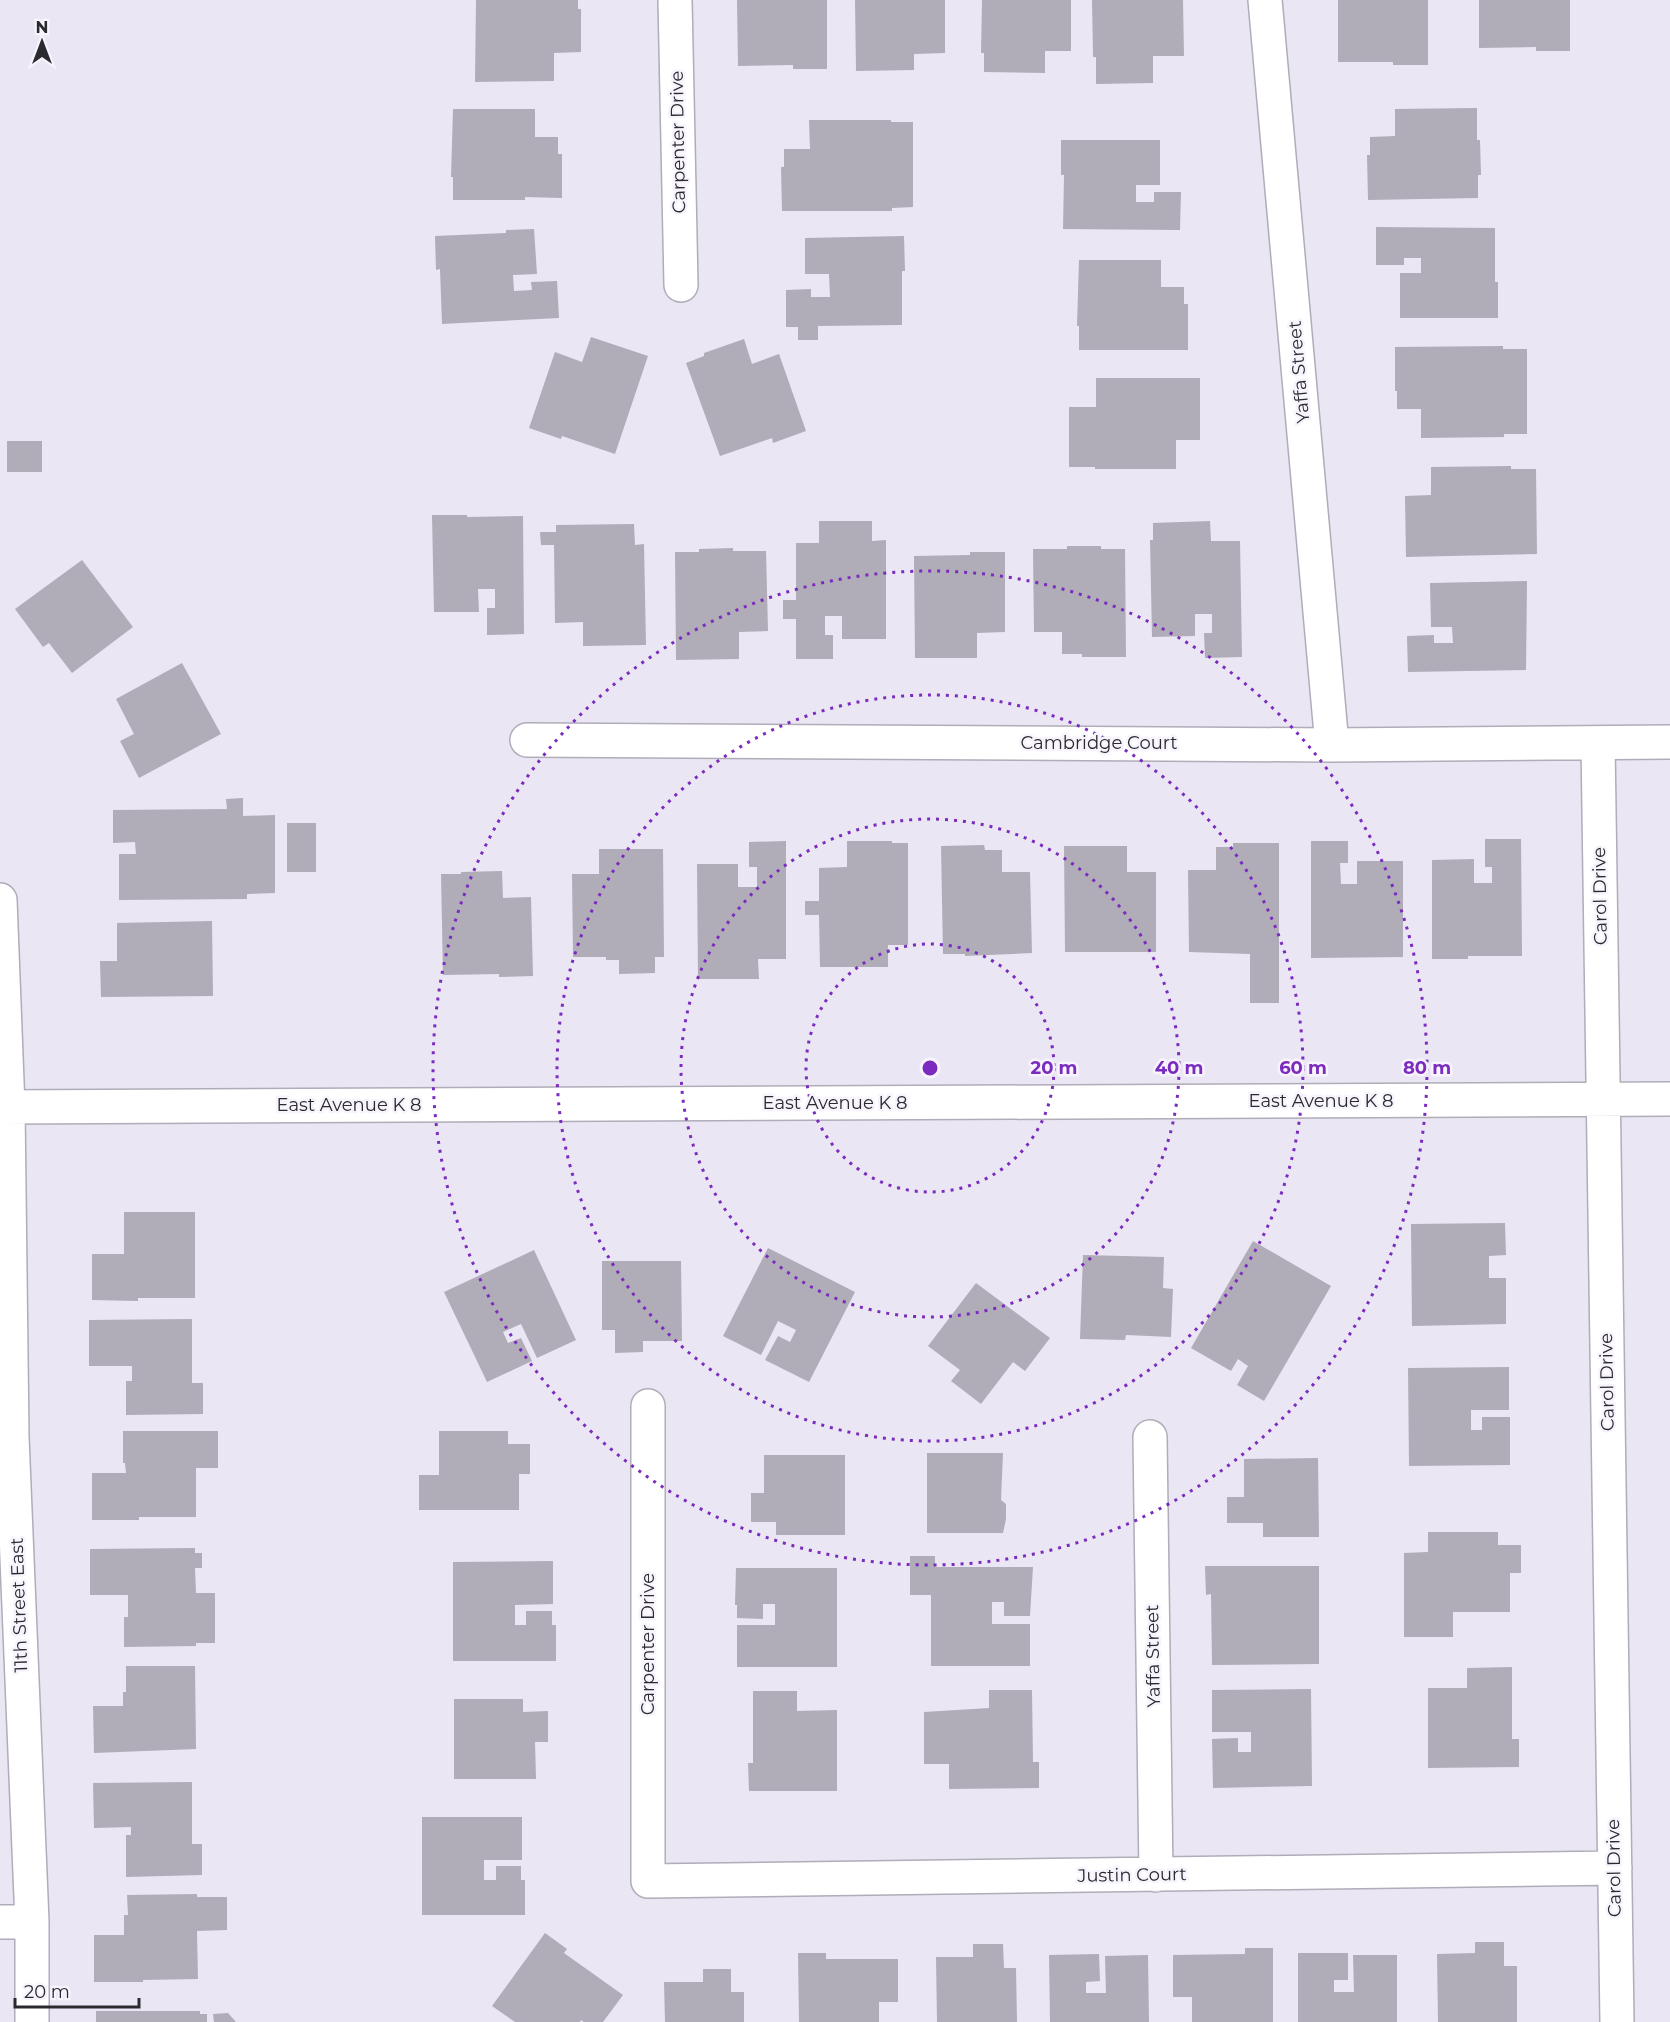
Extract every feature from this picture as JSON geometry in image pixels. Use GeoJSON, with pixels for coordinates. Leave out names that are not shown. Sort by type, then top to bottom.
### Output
{"type":"FeatureCollection","features":[{"type":"Feature","properties":{"kind":"street","name":"Carpenter Drive"},"geometry":{"type":"LineString","coordinates":[[675,0],[681,285]]}},
{"type":"Feature","properties":{"kind":"street","name":"Yaffa Street"},"geometry":{"type":"LineString","coordinates":[[1265,0],[1332,745]]}},
{"type":"Feature","properties":{"kind":"street","name":"Cambridge Court"},"geometry":{"type":"LineString","coordinates":[[527,740],[1332,745],[1670,742]]}},
{"type":"Feature","properties":{"kind":"street","name":"Carol Drive"},"geometry":{"type":"LineString","coordinates":[[1598,743],[1617,2022]]}},
{"type":"Feature","properties":{"kind":"street","name":"11th Street East"},"geometry":{"type":"LineString","coordinates":[[0,900],[6,1437],[32,1922],[32,2022]]}},
{"type":"Feature","properties":{"kind":"street","name":"East Avenue K 8"},"geometry":{"type":"LineString","coordinates":[[4,1107],[1670,1099]]}},
{"type":"Feature","properties":{"kind":"street","name":"Carpenter Drive"},"geometry":{"type":"LineString","coordinates":[[648,1406],[648,1881]]}},
{"type":"Feature","properties":{"kind":"street","name":"Yaffa Street"},"geometry":{"type":"LineString","coordinates":[[1150,1437],[1156,1875]]}},
{"type":"Feature","properties":{"kind":"street","name":"Justin Court"},"geometry":{"type":"LineString","coordinates":[[648,1881],[1615,1869]]}},
{"type":"Feature","properties":{"kind":"street"},"geometry":{"type":"LineString","coordinates":[[0,1922],[32,1922]]}},
{"type":"Feature","properties":{"kind":"building"},"geometry":{"type":"Polygon","coordinates":[[[476,0],[578,0],[578,9],[581,9],[581,52],[554,53],[554,81],[475,82],[476,0]]]}},
{"type":"Feature","properties":{"kind":"building"},"geometry":{"type":"Polygon","coordinates":[[[737,0],[827,0],[827,69],[793,69],[793,65],[738,66],[737,0]]]}},
{"type":"Feature","properties":{"kind":"building"},"geometry":{"type":"Polygon","coordinates":[[[855,0],[945,0],[945,53],[914,54],[914,70],[856,71],[855,0]]]}},
{"type":"Feature","properties":{"kind":"building"},"geometry":{"type":"Polygon","coordinates":[[[982,0],[1071,0],[1071,51],[1045,51],[1045,73],[984,72],[984,53],[981,53],[982,0]]]}},
{"type":"Feature","properties":{"kind":"building"},"geometry":{"type":"Polygon","coordinates":[[[1092,0],[1183,0],[1184,56],[1153,56],[1153,83],[1096,84],[1092,0]]]}},
{"type":"Feature","properties":{"kind":"building"},"geometry":{"type":"Polygon","coordinates":[[[1338,0],[1428,0],[1428,65],[1393,65],[1393,62],[1338,62],[1338,0]]]}},
{"type":"Feature","properties":{"kind":"building"},"geometry":{"type":"Polygon","coordinates":[[[1479,0],[1570,0],[1570,51],[1536,51],[1536,47],[1479,48],[1479,0]]]}},
{"type":"Feature","properties":{"kind":"building"},"geometry":{"type":"Polygon","coordinates":[[[1477,108],[1477,140],[1480,140],[1481,175],[1478,175],[1478,198],[1368,200],[1367,155],[1370,155],[1370,137],[1395,136],[1395,109],[1477,108]]]}},
{"type":"Feature","properties":{"kind":"building"},"geometry":{"type":"Polygon","coordinates":[[[453,109],[535,109],[535,137],[558,137],[558,154],[562,154],[562,198],[453,200],[453,177],[451,177],[453,109]]]}},
{"type":"Feature","properties":{"kind":"building"},"geometry":{"type":"Polygon","coordinates":[[[809,120],[913,122],[913,207],[892,208],[892,211],[782,211],[781,167],[784,167],[784,149],[810,149],[809,120]]]}},
{"type":"Feature","properties":{"kind":"building"},"geometry":{"type":"Polygon","coordinates":[[[1061,140],[1160,140],[1160,185],[1136,185],[1136,202],[1154,202],[1154,192],[1181,192],[1180,230],[1063,229],[1064,175],[1061,175],[1061,140]]]}},
{"type":"Feature","properties":{"kind":"building"},"geometry":{"type":"Polygon","coordinates":[[[1376,227],[1495,228],[1498,318],[1400,318],[1400,273],[1421,273],[1421,258],[1404,258],[1404,265],[1376,265],[1376,227]]]}},
{"type":"Feature","properties":{"kind":"building"},"geometry":{"type":"Polygon","coordinates":[[[534,229],[537,274],[513,275],[514,291],[532,290],[531,282],[557,281],[559,318],[442,324],[440,269],[436,270],[435,236],[506,233],[506,230],[534,229]]]}},
{"type":"Feature","properties":{"kind":"building"},"geometry":{"type":"Polygon","coordinates":[[[904,236],[902,325],[818,326],[818,340],[798,340],[798,327],[786,327],[786,290],[811,289],[811,297],[830,297],[829,274],[805,274],[805,238],[904,236]]]}},
{"type":"Feature","properties":{"kind":"building"},"geometry":{"type":"Polygon","coordinates":[[[1079,260],[1161,260],[1161,287],[1184,287],[1184,304],[1188,304],[1188,350],[1079,350],[1079,326],[1077,326],[1079,260]]]}},
{"type":"Feature","properties":{"kind":"building"},"geometry":{"type":"Polygon","coordinates":[[[591,337],[648,356],[615,454],[562,436],[561,439],[529,428],[555,352],[582,362],[591,337]]]}},
{"type":"Feature","properties":{"kind":"building"},"geometry":{"type":"Polygon","coordinates":[[[744,339],[752,364],[779,354],[806,431],[773,443],[772,438],[720,456],[686,363],[704,356],[704,353],[744,339]]]}},
{"type":"Feature","properties":{"kind":"building"},"geometry":{"type":"Polygon","coordinates":[[[1503,346],[1503,349],[1527,349],[1527,434],[1504,434],[1504,437],[1421,438],[1421,409],[1397,409],[1395,347],[1503,346]]]}},
{"type":"Feature","properties":{"kind":"building"},"geometry":{"type":"Polygon","coordinates":[[[1096,378],[1200,378],[1200,440],[1176,440],[1176,469],[1069,467],[1069,407],[1096,407],[1096,378]]]}},
{"type":"Feature","properties":{"kind":"building"},"geometry":{"type":"Polygon","coordinates":[[[7,441],[42,441],[42,472],[7,472],[7,441]]]}},
{"type":"Feature","properties":{"kind":"building"},"geometry":{"type":"Polygon","coordinates":[[[1511,466],[1511,469],[1536,469],[1537,554],[1406,557],[1405,496],[1431,495],[1431,467],[1511,466]]]}},
{"type":"Feature","properties":{"kind":"building"},"geometry":{"type":"Polygon","coordinates":[[[432,515],[523,516],[524,634],[487,635],[487,608],[495,608],[495,589],[478,589],[479,612],[434,612],[432,515]]]}},
{"type":"Feature","properties":{"kind":"building"},"geometry":{"type":"Polygon","coordinates":[[[819,521],[872,521],[872,541],[886,540],[886,639],[842,639],[842,616],[825,616],[825,635],[833,635],[833,659],[796,659],[796,619],[783,619],[783,600],[796,600],[796,543],[819,543],[819,521]]]}},
{"type":"Feature","properties":{"kind":"building"},"geometry":{"type":"Polygon","coordinates":[[[1210,521],[1211,541],[1240,541],[1242,657],[1205,658],[1204,633],[1212,633],[1212,614],[1195,614],[1195,636],[1152,637],[1150,540],[1153,540],[1153,523],[1210,521]]]}},
{"type":"Feature","properties":{"kind":"building"},"geometry":{"type":"Polygon","coordinates":[[[634,524],[635,545],[644,544],[646,645],[583,646],[583,622],[555,623],[554,545],[541,545],[540,532],[556,532],[556,525],[634,524]]]}},
{"type":"Feature","properties":{"kind":"building"},"geometry":{"type":"Polygon","coordinates":[[[1067,546],[1125,549],[1126,657],[1082,657],[1082,654],[1062,654],[1062,632],[1034,632],[1033,549],[1067,549],[1067,546]]]}},
{"type":"Feature","properties":{"kind":"building"},"geometry":{"type":"Polygon","coordinates":[[[733,548],[733,551],[766,551],[768,631],[739,632],[739,659],[676,660],[675,552],[733,548]]]}},
{"type":"Feature","properties":{"kind":"building"},"geometry":{"type":"Polygon","coordinates":[[[970,552],[1005,552],[1005,632],[977,633],[977,658],[915,658],[914,556],[970,555],[970,552]]]}},
{"type":"Feature","properties":{"kind":"building"},"geometry":{"type":"Polygon","coordinates":[[[82,560],[133,627],[72,673],[49,643],[43,647],[15,609],[82,560]]]}},
{"type":"Feature","properties":{"kind":"building"},"geometry":{"type":"Polygon","coordinates":[[[1527,581],[1526,670],[1408,672],[1407,636],[1434,635],[1434,643],[1453,643],[1452,627],[1431,627],[1430,583],[1527,581]]]}},
{"type":"Feature","properties":{"kind":"building"},"geometry":{"type":"Polygon","coordinates":[[[182,663],[221,734],[139,778],[120,741],[134,734],[116,699],[182,663]]]}},
{"type":"Feature","properties":{"kind":"building"},"geometry":{"type":"Polygon","coordinates":[[[243,798],[243,816],[275,815],[275,893],[247,894],[247,899],[119,900],[119,854],[136,854],[135,842],[113,843],[113,810],[227,809],[226,799],[243,798]]]}},
{"type":"Feature","properties":{"kind":"building"},"geometry":{"type":"Polygon","coordinates":[[[287,823],[316,823],[316,872],[287,872],[287,823]]]}},
{"type":"Feature","properties":{"kind":"building"},"geometry":{"type":"Polygon","coordinates":[[[1485,839],[1521,839],[1522,956],[1432,959],[1432,860],[1474,859],[1474,883],[1492,883],[1492,867],[1485,867],[1485,839]]]}},
{"type":"Feature","properties":{"kind":"building"},"geometry":{"type":"Polygon","coordinates":[[[786,841],[786,959],[758,959],[759,979],[698,979],[697,864],[738,864],[738,887],[757,887],[757,867],[749,867],[749,842],[786,841]]]}},
{"type":"Feature","properties":{"kind":"building"},"geometry":{"type":"Polygon","coordinates":[[[847,841],[908,843],[908,945],[888,945],[888,967],[820,967],[819,915],[805,915],[805,901],[819,901],[819,868],[847,867],[847,841]]]}},
{"type":"Feature","properties":{"kind":"building"},"geometry":{"type":"Polygon","coordinates":[[[1311,841],[1348,841],[1348,863],[1340,863],[1341,884],[1357,884],[1357,861],[1403,861],[1403,957],[1311,958],[1311,841]]]}},
{"type":"Feature","properties":{"kind":"building"},"geometry":{"type":"Polygon","coordinates":[[[1233,843],[1279,843],[1279,1003],[1250,1003],[1250,954],[1189,952],[1188,870],[1216,870],[1216,847],[1233,847],[1233,843]]]}},
{"type":"Feature","properties":{"kind":"building"},"geometry":{"type":"Polygon","coordinates":[[[984,845],[985,850],[1002,850],[1002,872],[1030,872],[1032,953],[965,956],[965,954],[943,954],[941,846],[984,845]]]}},
{"type":"Feature","properties":{"kind":"building"},"geometry":{"type":"Polygon","coordinates":[[[1064,846],[1127,846],[1127,872],[1156,872],[1156,952],[1065,952],[1064,846]]]}},
{"type":"Feature","properties":{"kind":"building"},"geometry":{"type":"Polygon","coordinates":[[[599,849],[663,849],[664,957],[655,957],[655,973],[619,974],[619,960],[606,960],[606,957],[573,957],[572,874],[599,874],[599,849]]]}},
{"type":"Feature","properties":{"kind":"building"},"geometry":{"type":"Polygon","coordinates":[[[502,871],[503,898],[531,897],[533,976],[443,975],[441,874],[502,871]]]}},
{"type":"Feature","properties":{"kind":"building"},"geometry":{"type":"Polygon","coordinates":[[[212,921],[213,996],[101,997],[100,961],[117,961],[117,923],[212,921]]]}},
{"type":"Feature","properties":{"kind":"building"},"geometry":{"type":"Polygon","coordinates":[[[124,1212],[195,1212],[195,1298],[138,1298],[138,1301],[92,1300],[92,1254],[124,1254],[124,1212]]]}},
{"type":"Feature","properties":{"kind":"building"},"geometry":{"type":"Polygon","coordinates":[[[1505,1223],[1506,1255],[1489,1256],[1489,1278],[1506,1278],[1506,1324],[1412,1326],[1411,1224],[1505,1223]]]}},
{"type":"Feature","properties":{"kind":"building"},"geometry":{"type":"Polygon","coordinates":[[[1253,1241],[1331,1286],[1264,1401],[1237,1385],[1248,1366],[1238,1359],[1231,1371],[1191,1348],[1253,1241]]]}},
{"type":"Feature","properties":{"kind":"building"},"geometry":{"type":"Polygon","coordinates":[[[768,1248],[855,1292],[809,1382],[765,1360],[778,1336],[790,1342],[796,1330],[778,1321],[761,1355],[723,1336],[768,1248]]]}},
{"type":"Feature","properties":{"kind":"building"},"geometry":{"type":"Polygon","coordinates":[[[534,1250],[576,1340],[537,1358],[521,1324],[503,1332],[508,1343],[521,1338],[532,1361],[487,1382],[444,1292],[534,1250]]]}},
{"type":"Feature","properties":{"kind":"building"},"geometry":{"type":"Polygon","coordinates":[[[1083,1255],[1164,1257],[1163,1288],[1173,1289],[1171,1337],[1126,1335],[1125,1340],[1080,1339],[1083,1255]]]}},
{"type":"Feature","properties":{"kind":"building"},"geometry":{"type":"Polygon","coordinates":[[[602,1261],[681,1261],[682,1341],[643,1341],[643,1352],[615,1353],[615,1330],[602,1330],[602,1261]]]}},
{"type":"Feature","properties":{"kind":"building"},"geometry":{"type":"Polygon","coordinates":[[[976,1283],[1050,1338],[1025,1371],[1013,1362],[981,1404],[951,1381],[960,1370],[928,1346],[976,1283]]]}},
{"type":"Feature","properties":{"kind":"building"},"geometry":{"type":"Polygon","coordinates":[[[192,1319],[192,1383],[203,1383],[203,1414],[126,1415],[126,1381],[132,1381],[132,1366],[89,1366],[89,1320],[192,1319]]]}},
{"type":"Feature","properties":{"kind":"building"},"geometry":{"type":"Polygon","coordinates":[[[1509,1367],[1509,1410],[1471,1410],[1471,1430],[1482,1430],[1482,1417],[1510,1417],[1510,1465],[1409,1466],[1408,1368],[1509,1367]]]}},
{"type":"Feature","properties":{"kind":"building"},"geometry":{"type":"Polygon","coordinates":[[[123,1431],[218,1431],[218,1468],[196,1468],[196,1517],[92,1520],[92,1473],[126,1473],[125,1463],[123,1463],[123,1431]]]}},
{"type":"Feature","properties":{"kind":"building"},"geometry":{"type":"Polygon","coordinates":[[[439,1431],[508,1431],[508,1444],[530,1444],[530,1474],[519,1474],[519,1510],[419,1510],[419,1475],[439,1475],[439,1431]]]}},
{"type":"Feature","properties":{"kind":"building"},"geometry":{"type":"Polygon","coordinates":[[[927,1453],[1003,1453],[1001,1500],[1006,1504],[1006,1519],[1003,1533],[927,1533],[927,1453]]]}},
{"type":"Feature","properties":{"kind":"building"},"geometry":{"type":"Polygon","coordinates":[[[764,1455],[845,1455],[845,1535],[776,1535],[776,1522],[751,1522],[751,1493],[764,1493],[764,1455]]]}},
{"type":"Feature","properties":{"kind":"building"},"geometry":{"type":"Polygon","coordinates":[[[1318,1458],[1319,1537],[1263,1537],[1263,1523],[1227,1523],[1227,1497],[1244,1497],[1244,1459],[1318,1458]]]}},
{"type":"Feature","properties":{"kind":"building"},"geometry":{"type":"Polygon","coordinates":[[[1428,1532],[1498,1532],[1498,1545],[1521,1545],[1521,1573],[1510,1573],[1510,1612],[1453,1612],[1453,1637],[1404,1637],[1404,1553],[1428,1552],[1428,1532]]]}},
{"type":"Feature","properties":{"kind":"building"},"geometry":{"type":"Polygon","coordinates":[[[195,1548],[195,1553],[202,1553],[202,1568],[195,1568],[196,1593],[215,1593],[215,1643],[196,1643],[196,1646],[124,1647],[124,1617],[128,1617],[128,1595],[90,1595],[90,1549],[195,1548]]]}},
{"type":"Feature","properties":{"kind":"building"},"geometry":{"type":"Polygon","coordinates":[[[910,1556],[935,1556],[935,1567],[1033,1567],[1030,1616],[1004,1616],[1004,1602],[992,1602],[992,1624],[1030,1624],[1030,1666],[931,1666],[931,1595],[910,1595],[910,1556]]]}},
{"type":"Feature","properties":{"kind":"building"},"geometry":{"type":"Polygon","coordinates":[[[553,1561],[553,1604],[515,1605],[515,1625],[526,1625],[526,1611],[552,1611],[552,1625],[556,1625],[556,1661],[453,1661],[453,1562],[553,1561]]]}},
{"type":"Feature","properties":{"kind":"building"},"geometry":{"type":"Polygon","coordinates":[[[1205,1566],[1319,1566],[1319,1664],[1212,1665],[1211,1594],[1206,1595],[1205,1566]]]}},
{"type":"Feature","properties":{"kind":"building"},"geometry":{"type":"Polygon","coordinates":[[[736,1568],[837,1568],[837,1667],[737,1667],[737,1625],[775,1625],[775,1604],[763,1604],[763,1619],[737,1618],[736,1568]]]}},
{"type":"Feature","properties":{"kind":"building"},"geometry":{"type":"Polygon","coordinates":[[[126,1666],[195,1666],[196,1749],[94,1753],[93,1706],[123,1706],[123,1692],[126,1692],[126,1666]]]}},
{"type":"Feature","properties":{"kind":"building"},"geometry":{"type":"Polygon","coordinates":[[[1512,1667],[1512,1739],[1519,1739],[1519,1767],[1428,1768],[1428,1688],[1467,1688],[1467,1668],[1512,1667]]]}},
{"type":"Feature","properties":{"kind":"building"},"geometry":{"type":"Polygon","coordinates":[[[1311,1689],[1312,1786],[1213,1788],[1212,1739],[1238,1738],[1238,1752],[1251,1752],[1251,1732],[1212,1732],[1212,1690],[1311,1689]]]}},
{"type":"Feature","properties":{"kind":"building"},"geometry":{"type":"Polygon","coordinates":[[[989,1690],[1032,1690],[1033,1762],[1039,1762],[1039,1788],[949,1789],[949,1764],[924,1764],[924,1712],[989,1708],[989,1690]]]}},
{"type":"Feature","properties":{"kind":"building"},"geometry":{"type":"Polygon","coordinates":[[[753,1691],[797,1691],[797,1711],[837,1710],[837,1791],[749,1791],[748,1763],[753,1763],[753,1691]]]}},
{"type":"Feature","properties":{"kind":"building"},"geometry":{"type":"Polygon","coordinates":[[[454,1699],[523,1699],[523,1712],[548,1711],[548,1742],[535,1742],[536,1779],[454,1779],[454,1699]]]}},
{"type":"Feature","properties":{"kind":"building"},"geometry":{"type":"Polygon","coordinates":[[[192,1782],[192,1844],[202,1844],[202,1875],[126,1877],[126,1835],[131,1835],[131,1827],[94,1828],[93,1783],[192,1782]]]}},
{"type":"Feature","properties":{"kind":"building"},"geometry":{"type":"Polygon","coordinates":[[[422,1817],[522,1817],[522,1860],[484,1860],[484,1880],[496,1880],[496,1866],[521,1866],[521,1880],[525,1880],[525,1915],[422,1915],[422,1817]]]}},
{"type":"Feature","properties":{"kind":"building"},"geometry":{"type":"Polygon","coordinates":[[[197,1894],[197,1897],[227,1897],[227,1930],[197,1931],[198,1979],[94,1982],[94,1935],[124,1935],[124,1915],[128,1915],[127,1895],[197,1894]]]}},
{"type":"Feature","properties":{"kind":"building"},"geometry":{"type":"Polygon","coordinates":[[[545,1933],[567,1949],[564,1953],[623,1995],[603,2022],[581,2020],[580,2022],[515,2022],[492,2006],[545,1933]]]}},
{"type":"Feature","properties":{"kind":"building"},"geometry":{"type":"Polygon","coordinates":[[[1475,1942],[1504,1942],[1504,1966],[1517,1966],[1517,2022],[1438,2022],[1437,1954],[1475,1953],[1475,1942]]]}},
{"type":"Feature","properties":{"kind":"building"},"geometry":{"type":"Polygon","coordinates":[[[973,1944],[1003,1944],[1004,1968],[1016,1968],[1017,2022],[937,2022],[936,1957],[973,1957],[973,1944]]]}},
{"type":"Feature","properties":{"kind":"building"},"geometry":{"type":"Polygon","coordinates":[[[1245,1948],[1273,1948],[1273,2022],[1192,2022],[1192,1997],[1173,1997],[1173,1955],[1245,1954],[1245,1948]]]}},
{"type":"Feature","properties":{"kind":"building"},"geometry":{"type":"Polygon","coordinates":[[[798,1953],[826,1953],[826,1959],[898,1959],[898,2002],[879,2002],[879,2022],[799,2022],[798,1953]]]}},
{"type":"Feature","properties":{"kind":"building"},"geometry":{"type":"Polygon","coordinates":[[[1298,1953],[1348,1953],[1348,1980],[1334,1980],[1334,1992],[1354,1992],[1353,1955],[1397,1955],[1397,2022],[1298,2022],[1298,1953]]]}},
{"type":"Feature","properties":{"kind":"building"},"geometry":{"type":"Polygon","coordinates":[[[1099,1954],[1100,1981],[1086,1982],[1086,1993],[1106,1993],[1105,1956],[1148,1955],[1149,2022],[1050,2022],[1049,1955],[1099,1954]]]}},
{"type":"Feature","properties":{"kind":"building"},"geometry":{"type":"Polygon","coordinates":[[[703,1969],[731,1969],[731,1992],[744,1992],[744,2022],[665,2022],[664,1982],[703,1982],[703,1969]]]}},
{"type":"Feature","properties":{"kind":"building"},"geometry":{"type":"Polygon","coordinates":[[[96,2011],[200,2011],[200,2014],[207,2014],[207,2022],[96,2022],[96,2011]]]}},
{"type":"Feature","properties":{"kind":"building"},"geometry":{"type":"Polygon","coordinates":[[[228,2013],[236,2022],[214,2022],[213,2014],[228,2013]]]}}]}
